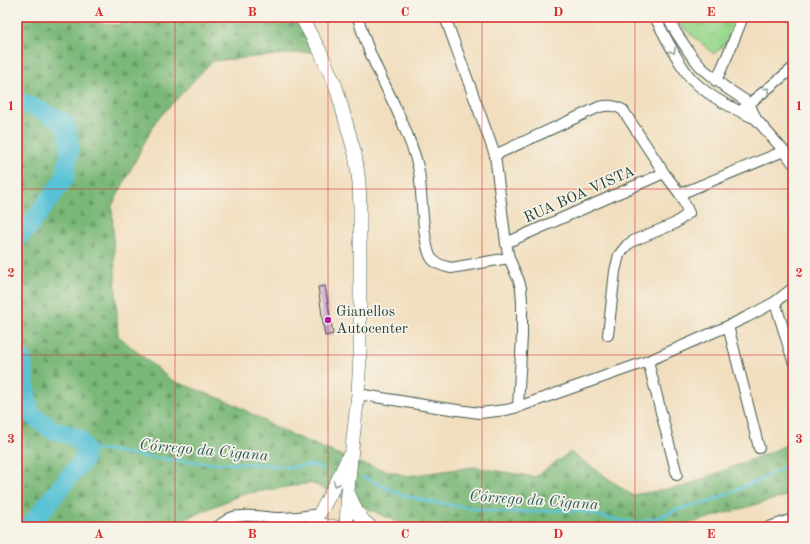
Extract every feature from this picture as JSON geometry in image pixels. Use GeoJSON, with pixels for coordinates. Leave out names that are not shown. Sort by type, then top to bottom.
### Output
{"type":"FeatureCollection","features":[{"type":"Feature","properties":{"kind":"main road"},"geometry":{"type":"LineString","coordinates":[[301,17],[320,51],[336,87],[355,154],[358,182],[360,208],[360,346],[358,394],[348,491],[346,527]]}},
{"type":"Feature","properties":{"kind":"main road"},"geometry":{"type":"LineString","coordinates":[[311,527],[320,514],[352,448]]}},
{"type":"Feature","properties":{"kind":"main road"},"geometry":{"type":"LineString","coordinates":[[348,491],[356,513],[371,527]]}},
{"type":"Feature","properties":{"kind":"main road"},"geometry":{"type":"LineString","coordinates":[[311,527],[321,525],[336,527]]}},
{"type":"Feature","properties":{"kind":"street"},"geometry":{"type":"LineString","coordinates":[[358,17],[365,41],[415,154],[420,180],[424,228],[428,252],[432,259],[443,266],[451,268],[510,258]]}},
{"type":"Feature","properties":{"kind":"street"},"geometry":{"type":"LineString","coordinates":[[445,17],[495,155],[506,243],[521,288],[522,336],[518,407]]}},
{"type":"Feature","properties":{"kind":"street"},"geometry":{"type":"LineString","coordinates":[[655,17],[677,58],[689,76],[712,96],[740,112],[756,119]]}},
{"type":"Feature","properties":{"kind":"street"},"geometry":{"type":"LineString","coordinates":[[667,17],[691,55],[701,67],[716,80],[749,103],[756,119],[793,163]]}},
{"type":"Feature","properties":{"kind":"street"},"geometry":{"type":"LineString","coordinates":[[716,80],[743,17]]}},
{"type":"Feature","properties":{"kind":"street"},"geometry":{"type":"LineString","coordinates":[[740,112],[793,68]]}},
{"type":"Feature","properties":{"kind":"street"},"geometry":{"type":"LineString","coordinates":[[495,155],[599,107],[607,105],[616,106],[623,110],[664,173],[680,194],[690,213],[674,224],[635,240],[627,245],[619,255],[615,271],[608,335]]}},
{"type":"Feature","properties":{"kind":"street"},"geometry":{"type":"LineString","coordinates":[[680,194],[784,151]]}},
{"type":"Feature","properties":{"kind":"street","name":"RUA BOA VISTA"},"geometry":{"type":"LineString","coordinates":[[506,243],[664,173]]}},
{"type":"Feature","properties":{"kind":"street"},"geometry":{"type":"LineString","coordinates":[[358,394],[480,413],[506,410],[648,361],[747,317],[775,302],[793,288]]}},
{"type":"Feature","properties":{"kind":"street"},"geometry":{"type":"LineString","coordinates":[[775,302],[793,361]]}},
{"type":"Feature","properties":{"kind":"street"},"geometry":{"type":"LineString","coordinates":[[728,326],[759,448]]}},
{"type":"Feature","properties":{"kind":"street"},"geometry":{"type":"LineString","coordinates":[[648,361],[677,475]]}},
{"type":"Feature","properties":{"kind":"street"},"geometry":{"type":"LineString","coordinates":[[227,524],[250,516],[298,518],[320,514]]}},
{"type":"Feature","properties":{"kind":"street"},"geometry":{"type":"LineString","coordinates":[[769,527],[793,519]]}},
{"type":"Feature","properties":{"kind":"street"},"geometry":{"type":"LineString","coordinates":[[227,524],[246,527]]}},
{"type":"Feature","properties":{"kind":"green space"},"geometry":{"type":"Polygon","coordinates":[[[17,17],[44,17],[119,25],[121,17],[301,17],[320,51],[212,61],[155,122],[112,206],[118,336],[171,380],[232,403],[285,432],[359,463],[407,476],[473,467],[535,477],[570,452],[632,495],[685,486],[793,442],[793,494],[677,527],[411,527],[311,483],[243,494],[169,527],[17,527],[17,17]]]}},
{"type":"Feature","properties":{"kind":"green space"},"geometry":{"type":"Polygon","coordinates":[[[675,17],[739,17],[728,41],[714,54],[680,25],[675,17]]]}},
{"type":"Feature","properties":{"kind":"building"},"geometry":{"type":"Polygon","coordinates":[[[325,286],[333,334],[325,336],[318,287],[325,286]]]}},
{"type":"Feature","properties":{"kind":"waterway"},"geometry":{"type":"LineString","coordinates":[[17,101],[65,123],[70,147],[65,178],[28,228],[17,238]]}},
{"type":"Feature","properties":{"kind":"waterway"},"geometry":{"type":"LineString","coordinates":[[17,357],[22,359],[29,413],[53,430],[78,438],[84,448],[84,460],[29,527]]}},
{"type":"Feature","properties":{"kind":"waterway","name":"Córrego da Cigana"},"geometry":{"type":"LineString","coordinates":[[84,448],[107,450],[154,458],[207,463],[259,464],[288,467],[312,465],[323,468]]}},
{"type":"Feature","properties":{"kind":"waterway","name":"Córrego da Cigana"},"geometry":{"type":"LineString","coordinates":[[363,477],[402,495],[431,502],[498,512],[562,510],[586,512],[608,518],[637,523],[657,518],[679,509],[709,502],[760,480],[793,462]]}},
{"type":"Feature","properties":{"kind":"place","name":"Gianellos Autocenter"},"geometry":{"type":"Point","coordinates":[328,320]}}]}
